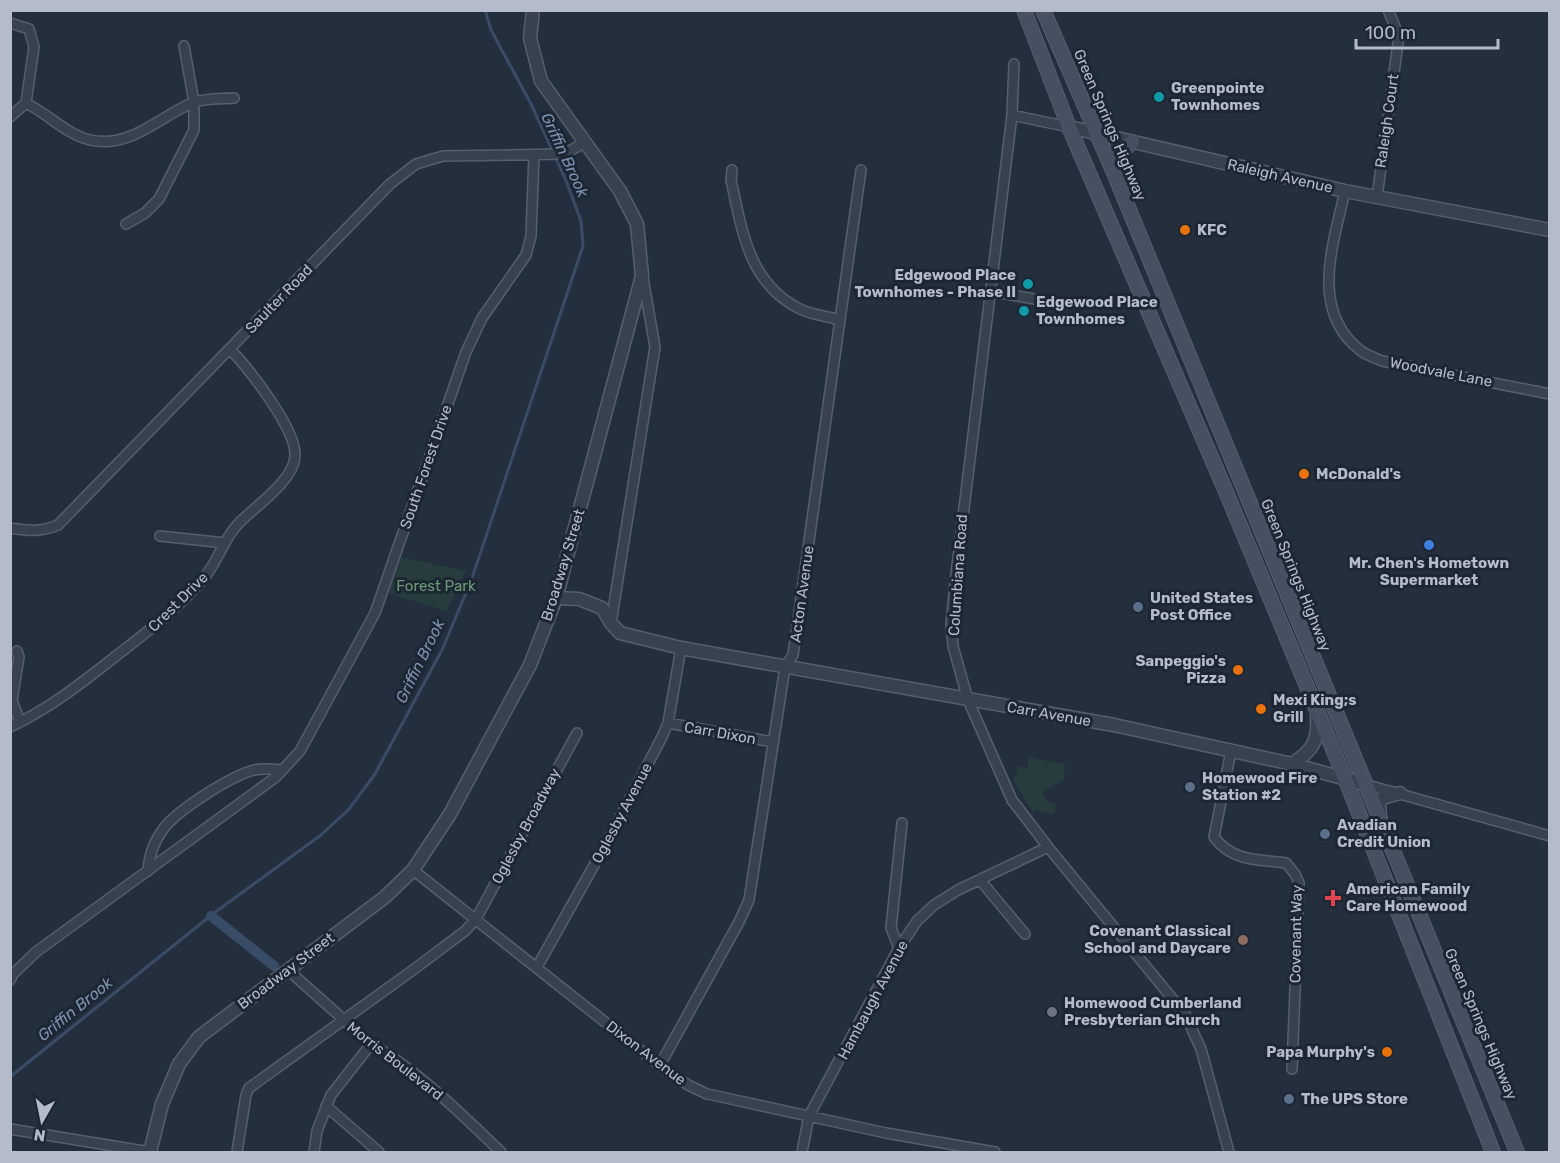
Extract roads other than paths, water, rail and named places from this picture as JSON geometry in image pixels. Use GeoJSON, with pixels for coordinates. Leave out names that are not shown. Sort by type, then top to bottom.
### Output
{"type":"FeatureCollection","features":[{"type":"Feature","properties":{"kind":"main road"},"geometry":{"type":"LineString","coordinates":[[1024,10],[1069,127],[1316,707],[1493,1152]]}},
{"type":"Feature","properties":{"kind":"main road","name":"Green Springs Highway"},"geometry":{"type":"LineString","coordinates":[[1043,10],[1114,173],[1517,1152]]}},
{"type":"Feature","properties":{"kind":"main road"},"geometry":{"type":"LineString","coordinates":[[1114,173],[1119,154],[1132,142]]}},
{"type":"Feature","properties":{"kind":"street","name":"Broadway Street"},"geometry":{"type":"LineString","coordinates":[[150,1152],[162,1104],[178,1064],[199,1037],[385,897],[413,870],[450,814],[530,665],[556,598],[642,276],[637,224],[620,191],[541,81],[530,38],[533,10]]}},
{"type":"Feature","properties":{"kind":"street","name":"Raleigh Court"},"geometry":{"type":"LineString","coordinates":[[1377,197],[1399,36],[1388,10]]}},
{"type":"Feature","properties":{"kind":"street"},"geometry":{"type":"LineString","coordinates":[[10,23],[29,29],[34,47],[26,103],[10,117]]}},
{"type":"Feature","properties":{"kind":"street"},"geometry":{"type":"LineString","coordinates":[[126,224],[145,213],[159,200],[194,130],[194,102],[184,46]]}},
{"type":"Feature","properties":{"kind":"street","name":"Columbiana Road"},"geometry":{"type":"LineString","coordinates":[[1014,64],[1012,115],[970,445],[951,624],[953,646],[968,700],[1012,800],[1185,1014],[1201,1049],[1229,1152]]}},
{"type":"Feature","properties":{"kind":"street"},"geometry":{"type":"LineString","coordinates":[[26,103],[39,109],[65,129],[90,140],[108,141],[139,133],[194,102],[234,98]]}},
{"type":"Feature","properties":{"kind":"street","name":"Raleigh Avenue"},"geometry":{"type":"LineString","coordinates":[[1012,115],[1345,191],[1550,230]]}},
{"type":"Feature","properties":{"kind":"street","name":"Saulter Road"},"geometry":{"type":"LineString","coordinates":[[10,528],[33,532],[44,531],[58,525],[390,184],[416,164],[443,156],[564,154],[584,143]]}},
{"type":"Feature","properties":{"kind":"street","name":"South Forest Drive"},"geometry":{"type":"LineString","coordinates":[[10,980],[13,974],[36,952],[276,777],[300,751],[375,613],[466,352],[482,318],[526,255],[531,236],[539,155]]}},
{"type":"Feature","properties":{"kind":"street"},"geometry":{"type":"LineString","coordinates":[[732,170],[731,180],[745,245],[770,286],[783,300],[802,310],[840,320]]}},
{"type":"Feature","properties":{"kind":"street","name":"Acton Avenue"},"geometry":{"type":"LineString","coordinates":[[660,1065],[749,900],[785,667],[793,658],[861,170]]}},
{"type":"Feature","properties":{"kind":"street","name":"Woodvale Lane"},"geometry":{"type":"LineString","coordinates":[[1345,191],[1328,286],[1330,305],[1339,327],[1361,351],[1382,361],[1550,393]]}},
{"type":"Feature","properties":{"kind":"street"},"geometry":{"type":"LineString","coordinates":[[611,623],[655,347],[642,276]]}},
{"type":"Feature","properties":{"kind":"street"},"geometry":{"type":"LineString","coordinates":[[989,291],[1040,300]]}},
{"type":"Feature","properties":{"kind":"street","name":"Crest Drive"},"geometry":{"type":"LineString","coordinates":[[10,727],[47,707],[159,623],[203,579],[218,559],[230,533],[291,472],[296,458],[294,440],[248,368],[230,349]]}},
{"type":"Feature","properties":{"kind":"street"},"geometry":{"type":"LineString","coordinates":[[160,536],[225,543]]}},
{"type":"Feature","properties":{"kind":"street","name":"Carr Avenue"},"geometry":{"type":"LineString","coordinates":[[556,598],[579,599],[603,608],[611,623],[620,633],[681,648],[1114,725],[1292,764],[1550,836]]}},
{"type":"Feature","properties":{"kind":"street","name":"Oglesby Avenue"},"geometry":{"type":"LineString","coordinates":[[537,967],[606,844],[668,723],[681,648]]}},
{"type":"Feature","properties":{"kind":"street"},"geometry":{"type":"LineString","coordinates":[[17,651],[19,657],[12,700],[20,722]]}},
{"type":"Feature","properties":{"kind":"street"},"geometry":{"type":"LineString","coordinates":[[1292,764],[1312,747],[1318,732],[1316,707]]}},
{"type":"Feature","properties":{"kind":"street","name":"Carr Dixon"},"geometry":{"type":"LineString","coordinates":[[668,723],[772,742]]}},
{"type":"Feature","properties":{"kind":"street","name":"Oglesby Broadway"},"geometry":{"type":"LineString","coordinates":[[237,1152],[249,1088],[465,931],[476,919],[577,733]]}},
{"type":"Feature","properties":{"kind":"street","name":"Covenant Way"},"geometry":{"type":"LineString","coordinates":[[1231,751],[1214,837],[1234,856],[1286,863],[1299,883],[1292,1069]]}},
{"type":"Feature","properties":{"kind":"street"},"geometry":{"type":"LineString","coordinates":[[148,871],[153,845],[175,818],[238,776],[268,768],[282,770]]}},
{"type":"Feature","properties":{"kind":"street"},"geometry":{"type":"LineString","coordinates":[[1381,824],[1379,804],[1382,798],[1400,793]]}},
{"type":"Feature","properties":{"kind":"street"},"geometry":{"type":"LineString","coordinates":[[899,948],[891,928],[902,823]]}},
{"type":"Feature","properties":{"kind":"street","name":"Hambaugh Avenue"},"geometry":{"type":"LineString","coordinates":[[802,1152],[809,1116],[899,948],[917,921],[934,904],[958,890],[1048,847]]}},
{"type":"Feature","properties":{"kind":"street","name":"Dixon Avenue"},"geometry":{"type":"LineString","coordinates":[[413,870],[688,1085],[707,1094],[886,1133],[995,1152]]}},
{"type":"Feature","properties":{"kind":"street"},"geometry":{"type":"LineString","coordinates":[[980,880],[1025,934]]}},
{"type":"Feature","properties":{"kind":"street","name":"Morris Boulevard"},"geometry":{"type":"LineString","coordinates":[[288,969],[371,1044],[387,1053],[451,1105],[501,1152]]}},
{"type":"Feature","properties":{"kind":"street"},"geometry":{"type":"LineString","coordinates":[[314,1152],[317,1131],[331,1095],[371,1044]]}},
{"type":"Feature","properties":{"kind":"street"},"geometry":{"type":"LineString","coordinates":[[326,1106],[379,1152]]}},
{"type":"Feature","properties":{"kind":"street"},"geometry":{"type":"LineString","coordinates":[[10,1129],[150,1152]]}},
{"type":"Feature","properties":{"kind":"waterway","name":"Griffin Brook"},"geometry":{"type":"LineString","coordinates":[[10,1077],[214,913],[321,835],[349,809],[375,774],[442,650],[471,581],[583,246],[581,221],[565,178],[531,104],[491,30],[485,10]]}},
{"type":"Feature","properties":{"kind":"waterway"},"geometry":{"type":"LineString","coordinates":[[211,916],[274,966]]}},
{"type":"Feature","properties":{"kind":"place","name":"Greenpointe Townhomes"},"geometry":{"type":"Point","coordinates":[1159,97]}},
{"type":"Feature","properties":{"kind":"place","name":"KFC"},"geometry":{"type":"Point","coordinates":[1185,230]}},
{"type":"Feature","properties":{"kind":"place","name":"Edgewood Place Townhomes - Phase II"},"geometry":{"type":"Point","coordinates":[1028,284]}},
{"type":"Feature","properties":{"kind":"place","name":"Edgewood Place Townhomes"},"geometry":{"type":"Point","coordinates":[1024,311]}},
{"type":"Feature","properties":{"kind":"place","name":"McDonald's"},"geometry":{"type":"Point","coordinates":[1304,474]}},
{"type":"Feature","properties":{"kind":"place","name":"Mr. Chen's Hometown Supermarket"},"geometry":{"type":"Point","coordinates":[1429,545]}},
{"type":"Feature","properties":{"kind":"place","name":"United States Post Office"},"geometry":{"type":"Point","coordinates":[1138,607]}},
{"type":"Feature","properties":{"kind":"place","name":"Sanpeggio's Pizza"},"geometry":{"type":"Point","coordinates":[1238,670]}},
{"type":"Feature","properties":{"kind":"place","name":"Mexi King;s Grill"},"geometry":{"type":"Point","coordinates":[1261,709]}},
{"type":"Feature","properties":{"kind":"place","name":"Homewood Fire Station #2"},"geometry":{"type":"Point","coordinates":[1190,787]}},
{"type":"Feature","properties":{"kind":"place","name":"Avadian Credit Union"},"geometry":{"type":"Point","coordinates":[1325,834]}},
{"type":"Feature","properties":{"kind":"place","name":"American Family Care Homewood"},"geometry":{"type":"Point","coordinates":[1333,898]}},
{"type":"Feature","properties":{"kind":"place","name":"Covenant Classical School and Daycare"},"geometry":{"type":"Point","coordinates":[1243,940]}},
{"type":"Feature","properties":{"kind":"place","name":"Homewood Cumberland Presbyterian Church"},"geometry":{"type":"Point","coordinates":[1052,1012]}},
{"type":"Feature","properties":{"kind":"place","name":"Papa Murphy's"},"geometry":{"type":"Point","coordinates":[1387,1052]}},
{"type":"Feature","properties":{"kind":"place","name":"The UPS Store"},"geometry":{"type":"Point","coordinates":[1289,1099]}},
{"type":"Feature","properties":{"kind":"park label","name":"Forest Park"},"geometry":{"type":"Point","coordinates":[436,586]}}]}
